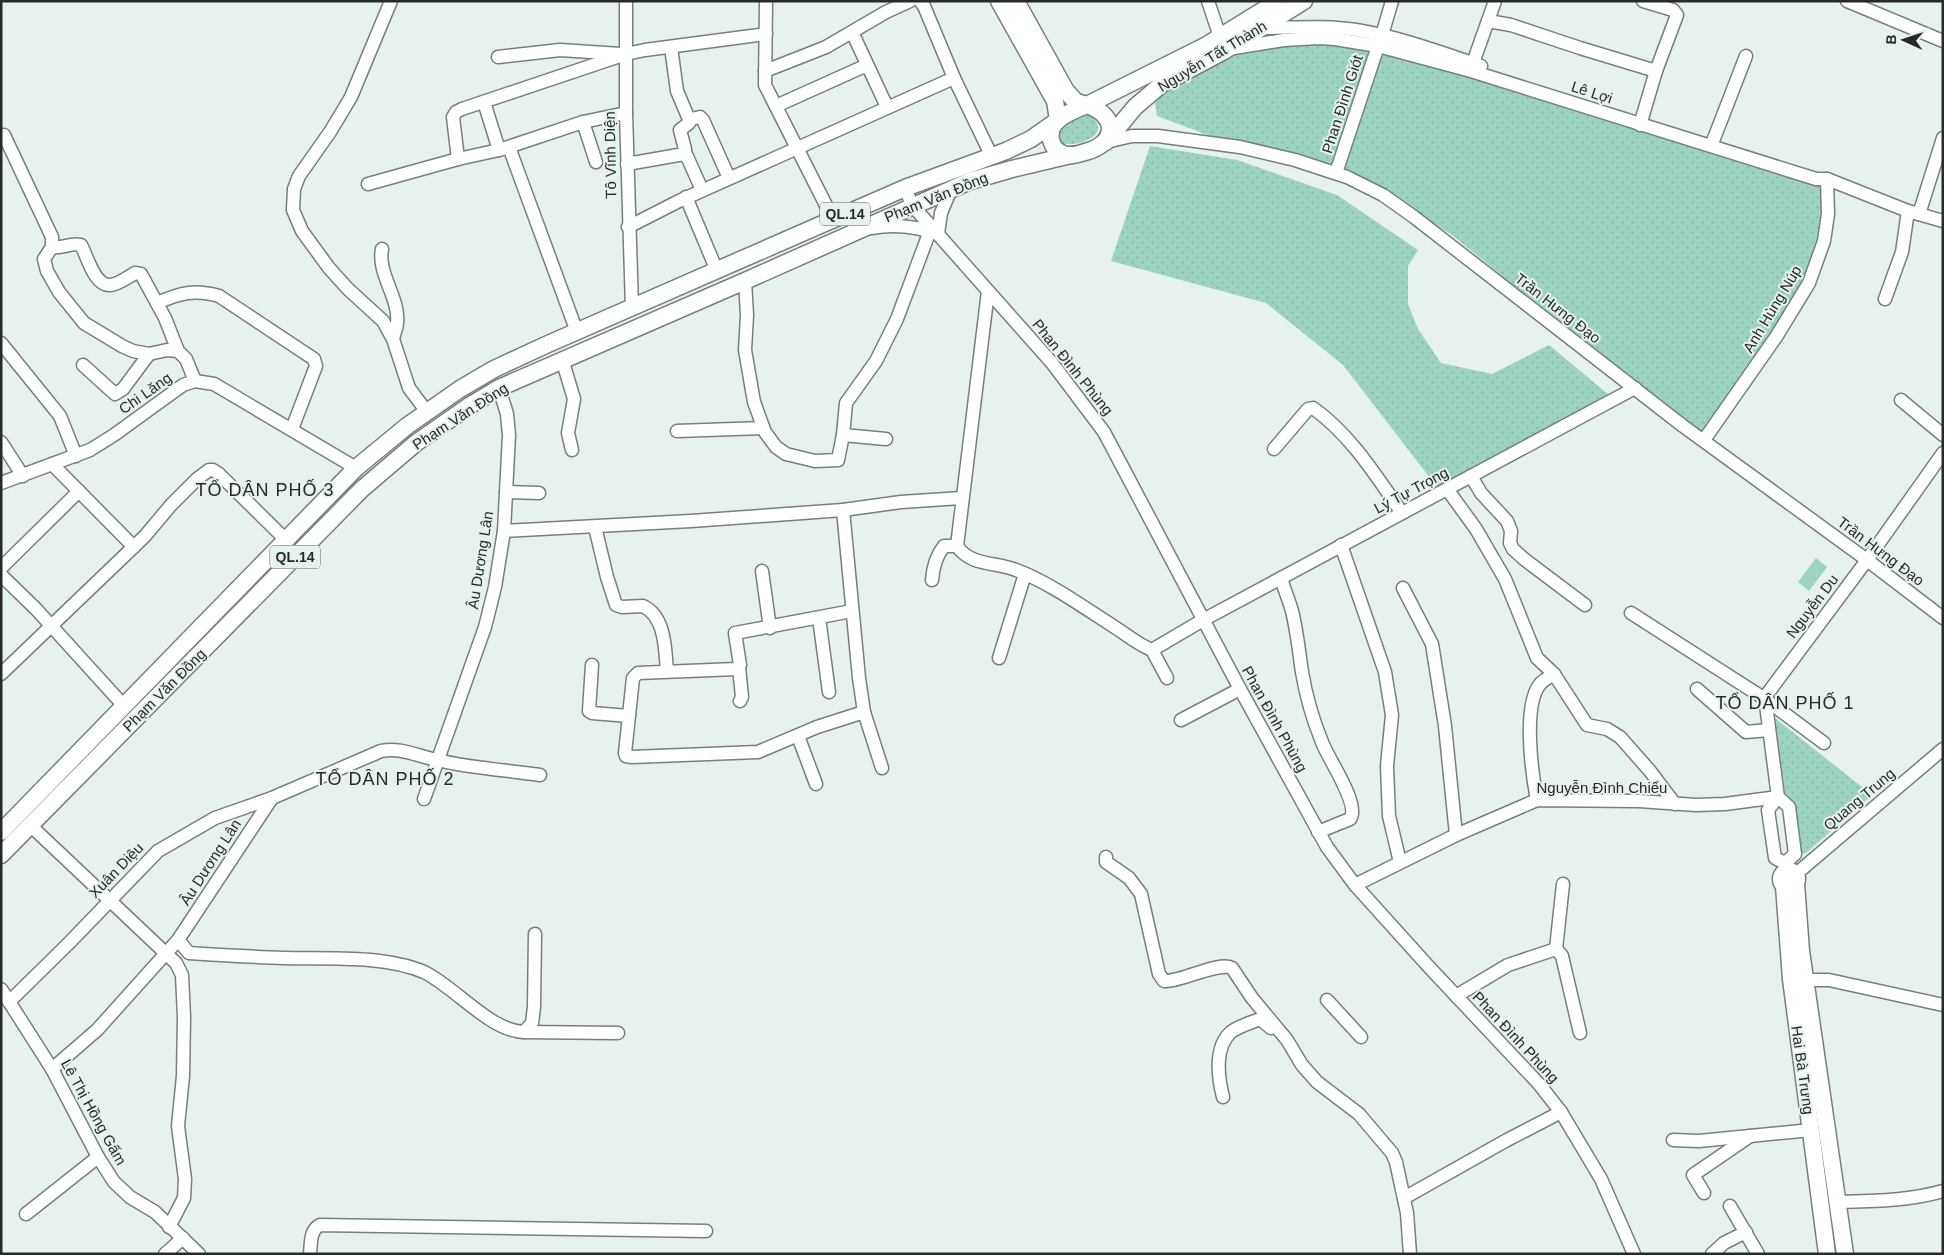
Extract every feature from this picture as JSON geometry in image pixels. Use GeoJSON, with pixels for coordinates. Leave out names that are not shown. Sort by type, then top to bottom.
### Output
{"type":"FeatureCollection","features":[{"type":"Feature","properties":{"kind":"main road"},"geometry":{"type":"LineString","coordinates":[[999,1],[1055,101],[1058,120]]}},
{"type":"Feature","properties":{"kind":"main road"},"geometry":{"type":"LineString","coordinates":[[1016,1],[1066,91],[1076,102],[1100,110],[1108,120],[1110,131],[1106,142],[1093,150],[1071,155],[1059,152],[1052,142],[1051,130],[1058,120],[1087,106]]}},
{"type":"Feature","properties":{"kind":"main road","name":"Nguyễn Tất Thành"},"geometry":{"type":"LineString","coordinates":[[1106,142],[1135,106],[1147,95],[1278,1]]}},
{"type":"Feature","properties":{"kind":"main road","name":"Nguyễn Tất Thành"},"geometry":{"type":"LineString","coordinates":[[1087,106],[1225,39],[1258,28],[1287,13],[1304,1]]}},
{"type":"Feature","properties":{"kind":"main road"},"geometry":{"type":"LineString","coordinates":[[1225,39],[1258,28]]}},
{"type":"Feature","properties":{"kind":"main road","name":"Phạm Văn Đồng"},"geometry":{"type":"LineString","coordinates":[[1,832],[356,468],[407,426],[460,389],[494,369],[833,219],[906,188],[992,157],[1031,139],[1058,120]]}},
{"type":"Feature","properties":{"kind":"main road","name":"Phạm Văn Đồng"},"geometry":{"type":"LineString","coordinates":[[1,856],[362,489],[416,443],[469,406],[499,388],[562,359],[745,281],[970,181],[1071,155]]}},
{"type":"Feature","properties":{"kind":"main road"},"geometry":{"type":"LineString","coordinates":[[632,308],[638,326]]}},
{"type":"Feature","properties":{"kind":"main road"},"geometry":{"type":"LineString","coordinates":[[173,656],[185,669]]}},
{"type":"Feature","properties":{"kind":"main road","name":"Hai Bà Trưng"},"geometry":{"type":"LineString","coordinates":[[1789,876],[1811,1130],[1827,1254]]}},
{"type":"Feature","properties":{"kind":"main road"},"geometry":{"type":"LineString","coordinates":[[1798,980],[1845,1254]]}},
{"type":"Feature","properties":{"kind":"street"},"geometry":{"type":"LineString","coordinates":[[391,1],[351,97],[330,132],[299,176],[293,200],[296,219],[312,246],[348,289],[378,314],[393,339],[409,388],[427,412]]}},
{"type":"Feature","properties":{"kind":"street","name":"Tô Vĩnh Diện"},"geometry":{"type":"LineString","coordinates":[[626,1],[628,226],[632,308]]}},
{"type":"Feature","properties":{"kind":"street"},"geometry":{"type":"LineString","coordinates":[[766,1],[765,85],[833,219]]}},
{"type":"Feature","properties":{"kind":"street"},"geometry":{"type":"LineString","coordinates":[[766,71],[826,47],[886,12],[910,1]]}},
{"type":"Feature","properties":{"kind":"street"},"geometry":{"type":"LineString","coordinates":[[920,1],[924,6],[954,78],[992,157]]}},
{"type":"Feature","properties":{"kind":"street"},"geometry":{"type":"LineString","coordinates":[[1208,1],[1225,39]]}},
{"type":"Feature","properties":{"kind":"street","name":"Phan Đình Giót"},"geometry":{"type":"LineString","coordinates":[[1336,173],[1392,1]]}},
{"type":"Feature","properties":{"kind":"street"},"geometry":{"type":"LineString","coordinates":[[1473,63],[1495,1]]}},
{"type":"Feature","properties":{"kind":"street"},"geometry":{"type":"LineString","coordinates":[[1641,121],[1656,71],[1674,24],[1676,12],[1643,1]]}},
{"type":"Feature","properties":{"kind":"street"},"geometry":{"type":"LineString","coordinates":[[1847,1],[1943,41]]}},
{"type":"Feature","properties":{"kind":"street"},"geometry":{"type":"LineString","coordinates":[[1488,20],[1510,24],[1656,71]]}},
{"type":"Feature","properties":{"kind":"street"},"geometry":{"type":"LineString","coordinates":[[1258,28],[1336,28],[1380,41],[1473,63],[1641,121],[1818,172],[1827,179]]}},
{"type":"Feature","properties":{"kind":"street"},"geometry":{"type":"LineString","coordinates":[[852,32],[887,107]]}},
{"type":"Feature","properties":{"kind":"street"},"geometry":{"type":"LineString","coordinates":[[458,159],[453,117],[456,112],[462,109],[626,54],[671,46],[766,34]]}},
{"type":"Feature","properties":{"kind":"street","name":"Lê Lợi"},"geometry":{"type":"LineString","coordinates":[[1225,39],[1284,40],[1318,38],[1380,41],[1471,71],[1641,121],[1816,180],[1827,179],[1943,221]]}},
{"type":"Feature","properties":{"kind":"street"},"geometry":{"type":"LineString","coordinates":[[671,46],[677,91],[688,117],[691,119]]}},
{"type":"Feature","properties":{"kind":"street"},"geometry":{"type":"LineString","coordinates":[[498,57],[560,50],[626,54]]}},
{"type":"Feature","properties":{"kind":"street"},"geometry":{"type":"LineString","coordinates":[[1713,141],[1746,56]]}},
{"type":"Feature","properties":{"kind":"street"},"geometry":{"type":"LineString","coordinates":[[776,106],[868,65]]}},
{"type":"Feature","properties":{"kind":"street"},"geometry":{"type":"LineString","coordinates":[[628,226],[686,197],[954,78]]}},
{"type":"Feature","properties":{"kind":"street"},"geometry":{"type":"LineString","coordinates":[[484,102],[577,332]]}},
{"type":"Feature","properties":{"kind":"street"},"geometry":{"type":"LineString","coordinates":[[368,184],[504,148],[583,122],[626,113]]}},
{"type":"Feature","properties":{"kind":"street"},"geometry":{"type":"LineString","coordinates":[[691,119],[700,118],[703,120],[729,178]]}},
{"type":"Feature","properties":{"kind":"street"},"geometry":{"type":"LineString","coordinates":[[691,119],[680,130],[685,152],[702,190]]}},
{"type":"Feature","properties":{"kind":"street"},"geometry":{"type":"LineString","coordinates":[[583,122],[596,162]]}},
{"type":"Feature","properties":{"kind":"street"},"geometry":{"type":"LineString","coordinates":[[4,135],[52,237],[52,247],[45,257],[44,264],[60,292],[80,319],[89,327],[133,351],[149,354],[167,350],[178,350]]}},
{"type":"Feature","properties":{"kind":"street","name":"Trần Hưng Đạo"},"geometry":{"type":"LineString","coordinates":[[1106,142],[1132,136],[1158,136],[1209,142],[1258,151],[1336,173],[1383,195],[1635,388],[1943,618]]}},
{"type":"Feature","properties":{"kind":"street"},"geometry":{"type":"LineString","coordinates":[[1885,299],[1914,212],[1943,138]]}},
{"type":"Feature","properties":{"kind":"street"},"geometry":{"type":"LineString","coordinates":[[627,164],[685,152]]}},
{"type":"Feature","properties":{"kind":"street","name":"Anh Hùng Núp"},"geometry":{"type":"LineString","coordinates":[[1704,440],[1772,344],[1809,283],[1824,241],[1828,214],[1827,179]]}},
{"type":"Feature","properties":{"kind":"street","name":"Phan Đình Phùng"},"geometry":{"type":"LineString","coordinates":[[906,188],[912,206],[1052,362],[1104,432],[1240,690],[1326,846],[1355,885],[1539,1084],[1561,1112],[1601,1179],[1634,1254]]}},
{"type":"Feature","properties":{"kind":"street"},"geometry":{"type":"LineString","coordinates":[[745,281],[747,314],[745,350],[754,402],[763,428],[770,441],[782,452],[815,461],[838,460],[846,403],[876,361],[897,319],[951,189]]}},
{"type":"Feature","properties":{"kind":"street"},"geometry":{"type":"LineString","coordinates":[[686,197],[716,271]]}},
{"type":"Feature","properties":{"kind":"street"},"geometry":{"type":"LineString","coordinates":[[891,215],[904,217],[933,230]]}},
{"type":"Feature","properties":{"kind":"street"},"geometry":{"type":"LineString","coordinates":[[859,230],[903,226],[933,230]]}},
{"type":"Feature","properties":{"kind":"street"},"geometry":{"type":"LineString","coordinates":[[52,247],[62,248],[81,244],[93,271],[99,281],[104,284],[112,285],[135,273],[140,273],[157,304],[178,350],[186,359],[195,381]]}},
{"type":"Feature","properties":{"kind":"street"},"geometry":{"type":"LineString","coordinates":[[382,248],[380,261],[396,311],[397,324],[393,339]]}},
{"type":"Feature","properties":{"kind":"street"},"geometry":{"type":"LineString","coordinates":[[988,291],[957,546],[969,558],[1010,568],[1025,574],[1065,596],[1152,650],[1167,678]]}},
{"type":"Feature","properties":{"kind":"street"},"geometry":{"type":"LineString","coordinates":[[157,304],[176,295],[193,292],[203,292],[219,296],[314,359],[316,366],[292,429]]}},
{"type":"Feature","properties":{"kind":"street"},"geometry":{"type":"LineString","coordinates":[[1,343],[60,416],[76,456]]}},
{"type":"Feature","properties":{"kind":"street"},"geometry":{"type":"LineString","coordinates":[[83,365],[115,394],[122,389],[149,354]]}},
{"type":"Feature","properties":{"kind":"street"},"geometry":{"type":"LineString","coordinates":[[562,359],[574,399],[568,433],[572,450]]}},
{"type":"Feature","properties":{"kind":"street","name":"Chi Lăng"},"geometry":{"type":"LineString","coordinates":[[1,483],[90,450],[183,385],[195,381],[214,384],[356,468]]}},
{"type":"Feature","properties":{"kind":"street","name":"Âu Dương Lân"},"geometry":{"type":"LineString","coordinates":[[424,799],[484,627],[495,587],[504,531],[509,435],[499,388]]}},
{"type":"Feature","properties":{"kind":"street","name":"Lý Tự Trọng"},"geometry":{"type":"LineString","coordinates":[[1152,650],[1341,545],[1635,388]]}},
{"type":"Feature","properties":{"kind":"street"},"geometry":{"type":"LineString","coordinates":[[1901,400],[1943,434]]}},
{"type":"Feature","properties":{"kind":"street"},"geometry":{"type":"LineString","coordinates":[[1274,448],[1308,409],[1313,408],[1324,416],[1366,461],[1402,513]]}},
{"type":"Feature","properties":{"kind":"street"},"geometry":{"type":"LineString","coordinates":[[677,431],[763,428]]}},
{"type":"Feature","properties":{"kind":"street"},"geometry":{"type":"LineString","coordinates":[[843,435],[886,439]]}},
{"type":"Feature","properties":{"kind":"street"},"geometry":{"type":"LineString","coordinates":[[1,442],[23,476]]}},
{"type":"Feature","properties":{"kind":"street","name":"Nguyễn Du"},"geometry":{"type":"LineString","coordinates":[[1765,699],[1766,695],[1867,560],[1943,452]]}},
{"type":"Feature","properties":{"kind":"street"},"geometry":{"type":"LineString","coordinates":[[52,464],[134,547]]}},
{"type":"Feature","properties":{"kind":"street"},"geometry":{"type":"LineString","coordinates":[[1,674],[134,547],[196,479],[209,470],[220,474],[286,540]]}},
{"type":"Feature","properties":{"kind":"street"},"geometry":{"type":"LineString","coordinates":[[1471,476],[1481,493],[1507,521],[1511,531],[1510,543],[1513,549],[1585,605]]}},
{"type":"Feature","properties":{"kind":"street"},"geometry":{"type":"LineString","coordinates":[[1447,489],[1476,529],[1505,579],[1538,658],[1554,674],[1587,725],[1607,730],[1620,737],[1650,771],[1675,804]]}},
{"type":"Feature","properties":{"kind":"street"},"geometry":{"type":"LineString","coordinates":[[1,568],[79,491]]}},
{"type":"Feature","properties":{"kind":"street"},"geometry":{"type":"LineString","coordinates":[[506,492],[539,493]]}},
{"type":"Feature","properties":{"kind":"street"},"geometry":{"type":"LineString","coordinates":[[504,531],[595,527],[842,510],[901,502],[962,498]]}},
{"type":"Feature","properties":{"kind":"street"},"geometry":{"type":"LineString","coordinates":[[842,510],[864,712],[882,768]]}},
{"type":"Feature","properties":{"kind":"street"},"geometry":{"type":"LineString","coordinates":[[595,527],[616,605],[622,607],[643,606],[654,616],[665,642],[667,672]]}},
{"type":"Feature","properties":{"kind":"street"},"geometry":{"type":"LineString","coordinates":[[1341,545],[1386,672],[1392,715],[1387,766],[1388,809],[1391,832],[1400,862]]}},
{"type":"Feature","properties":{"kind":"street"},"geometry":{"type":"LineString","coordinates":[[932,580],[934,565],[940,551],[944,546],[957,546]]}},
{"type":"Feature","properties":{"kind":"street"},"geometry":{"type":"LineString","coordinates":[[762,571],[770,628]]}},
{"type":"Feature","properties":{"kind":"street"},"geometry":{"type":"LineString","coordinates":[[999,658],[1025,574]]}},
{"type":"Feature","properties":{"kind":"street"},"geometry":{"type":"LineString","coordinates":[[1,575],[51,625],[124,706]]}},
{"type":"Feature","properties":{"kind":"street"},"geometry":{"type":"LineString","coordinates":[[1281,578],[1292,610],[1302,674],[1316,728],[1351,801],[1353,812],[1350,819],[1318,832]]}},
{"type":"Feature","properties":{"kind":"street"},"geometry":{"type":"LineString","coordinates":[[1403,588],[1432,644],[1442,702],[1456,835]]}},
{"type":"Feature","properties":{"kind":"street"},"geometry":{"type":"LineString","coordinates":[[740,701],[742,697],[735,633],[852,612]]}},
{"type":"Feature","properties":{"kind":"street"},"geometry":{"type":"LineString","coordinates":[[1630,613],[1765,699],[1824,743]]}},
{"type":"Feature","properties":{"kind":"street"},"geometry":{"type":"LineString","coordinates":[[819,618],[829,692]]}},
{"type":"Feature","properties":{"kind":"street"},"geometry":{"type":"LineString","coordinates":[[592,665],[588,711],[592,713],[629,716]]}},
{"type":"Feature","properties":{"kind":"street"},"geometry":{"type":"LineString","coordinates":[[739,667],[638,673],[635,675],[626,756],[686,756],[758,752],[829,723],[864,712]]}},
{"type":"Feature","properties":{"kind":"street"},"geometry":{"type":"LineString","coordinates":[[1537,800],[1530,758],[1532,706],[1535,694],[1541,683],[1554,674]]}},
{"type":"Feature","properties":{"kind":"street"},"geometry":{"type":"LineString","coordinates":[[1697,689],[1746,732],[1769,730]]}},
{"type":"Feature","properties":{"kind":"street"},"geometry":{"type":"LineString","coordinates":[[1181,720],[1240,690]]}},
{"type":"Feature","properties":{"kind":"street"},"geometry":{"type":"LineString","coordinates":[[1765,699],[1778,797],[1789,807],[1795,854],[1789,876]]}},
{"type":"Feature","properties":{"kind":"street"},"geometry":{"type":"LineString","coordinates":[[798,736],[816,784]]}},
{"type":"Feature","properties":{"kind":"street"},"geometry":{"type":"LineString","coordinates":[[272,798],[381,751],[399,749],[437,761],[540,775]]}},
{"type":"Feature","properties":{"kind":"street","name":"Quang Trung"},"geometry":{"type":"LineString","coordinates":[[1789,876],[1943,749]]}},
{"type":"Feature","properties":{"kind":"street"},"geometry":{"type":"LineString","coordinates":[[1778,797],[1768,810],[1775,858],[1789,876]]}},
{"type":"Feature","properties":{"kind":"street","name":"Nguyễn Đình Chiểu"},"geometry":{"type":"LineString","coordinates":[[1355,885],[1456,835],[1537,800],[1726,804],[1778,797]]}},
{"type":"Feature","properties":{"kind":"street","name":"Âu Dương Lân"},"geometry":{"type":"LineString","coordinates":[[52,1069],[97,1030],[178,940],[272,798]]}},
{"type":"Feature","properties":{"kind":"street","name":"Xuân Diệu"},"geometry":{"type":"LineString","coordinates":[[9,1002],[158,851],[215,818],[272,798]]}},
{"type":"Feature","properties":{"kind":"street"},"geometry":{"type":"LineString","coordinates":[[31,826],[176,963],[182,975],[184,1017],[183,1076],[178,1126],[185,1179],[184,1198],[169,1227]]}},
{"type":"Feature","properties":{"kind":"street"},"geometry":{"type":"LineString","coordinates":[[1106,857],[1106,862],[1129,878],[1141,894],[1159,974],[1164,980],[1180,978],[1224,966],[1232,968],[1252,998],[1287,1040],[1296,1057],[1317,1082],[1359,1114],[1388,1148],[1396,1162],[1404,1198],[1410,1254]]}},
{"type":"Feature","properties":{"kind":"street"},"geometry":{"type":"LineString","coordinates":[[1563,884],[1556,949],[1562,956],[1580,1033]]}},
{"type":"Feature","properties":{"kind":"street"},"geometry":{"type":"LineString","coordinates":[[524,1032],[532,1023],[534,1007],[535,934]]}},
{"type":"Feature","properties":{"kind":"street"},"geometry":{"type":"LineString","coordinates":[[178,940],[189,953],[283,958],[339,958],[393,964],[424,972],[498,1024],[513,1031],[618,1033]]}},
{"type":"Feature","properties":{"kind":"street"},"geometry":{"type":"LineString","coordinates":[[1456,996],[1508,965],[1556,949]]}},
{"type":"Feature","properties":{"kind":"street"},"geometry":{"type":"LineString","coordinates":[[1798,980],[1829,980],[1943,1005]]}},
{"type":"Feature","properties":{"kind":"street","name":"Lê Thị Hồng Gấm"},"geometry":{"type":"LineString","coordinates":[[1,988],[52,1069],[98,1157],[114,1182],[124,1192],[155,1212],[199,1254]]}},
{"type":"Feature","properties":{"kind":"street"},"geometry":{"type":"LineString","coordinates":[[1327,1000],[1361,1037]]}},
{"type":"Feature","properties":{"kind":"street"},"geometry":{"type":"LineString","coordinates":[[1223,1097],[1219,1075],[1220,1051],[1230,1033],[1237,1028],[1261,1019],[1291,1054],[1296,1057]]}},
{"type":"Feature","properties":{"kind":"street"},"geometry":{"type":"LineString","coordinates":[[1404,1198],[1561,1112]]}},
{"type":"Feature","properties":{"kind":"street"},"geometry":{"type":"LineString","coordinates":[[1674,1140],[1699,1141],[1811,1130]]}},
{"type":"Feature","properties":{"kind":"street"},"geometry":{"type":"LineString","coordinates":[[1704,1193],[1693,1175],[1752,1135]]}},
{"type":"Feature","properties":{"kind":"street"},"geometry":{"type":"LineString","coordinates":[[26,1214],[98,1157]]}},
{"type":"Feature","properties":{"kind":"street"},"geometry":{"type":"LineString","coordinates":[[1837,1202],[1893,1199],[1929,1195],[1943,1191]]}},
{"type":"Feature","properties":{"kind":"street"},"geometry":{"type":"LineString","coordinates":[[1730,1206],[1758,1254]]}},
{"type":"Feature","properties":{"kind":"street"},"geometry":{"type":"LineString","coordinates":[[310,1254],[312,1234],[315,1228],[320,1225],[706,1231]]}},
{"type":"Feature","properties":{"kind":"street"},"geometry":{"type":"LineString","coordinates":[[1712,1254],[1724,1243],[1746,1232]]}},
{"type":"Feature","properties":{"kind":"street"},"geometry":{"type":"LineString","coordinates":[[165,1254],[183,1238]]}},
{"type":"Feature","properties":{"kind":"green space"},"geometry":{"type":"Polygon","coordinates":[[[1331,44],[1378,46],[1827,179],[1828,214],[1809,283],[1699,437],[1451,234],[1383,195],[1240,147],[1157,116],[1155,102],[1162,88],[1210,62],[1254,50],[1284,46],[1331,44]]]}},
{"type":"Feature","properties":{"kind":"green space"},"geometry":{"type":"Polygon","coordinates":[[[1086,114],[1092,117],[1098,125],[1095,135],[1077,143],[1059,142],[1056,132],[1074,118],[1086,114]]]}},
{"type":"Feature","properties":{"kind":"green space"},"geometry":{"type":"Polygon","coordinates":[[[1150,146],[1237,160],[1337,195],[1418,250],[1408,266],[1408,304],[1418,329],[1441,363],[1492,374],[1549,345],[1609,395],[1437,487],[1343,365],[1266,303],[1111,261],[1150,146]]]}},
{"type":"Feature","properties":{"kind":"green space"},"geometry":{"type":"Polygon","coordinates":[[[1816,558],[1827,567],[1809,591],[1798,582],[1816,558]]]}},
{"type":"Feature","properties":{"kind":"green space"},"geometry":{"type":"Polygon","coordinates":[[[1775,718],[1872,795],[1805,854],[1792,846],[1775,718]]]}},
{"type":"Feature","properties":{"kind":"district","name":"TỔ DÂN PHỐ 3"},"geometry":{"type":"Point","coordinates":[265,490]}},
{"type":"Feature","properties":{"kind":"district","name":"TỔ DÂN PHỐ 1"},"geometry":{"type":"Point","coordinates":[1785,703]}},
{"type":"Feature","properties":{"kind":"district","name":"TỔ DÂN PHỐ 2"},"geometry":{"type":"Point","coordinates":[385,779]}}]}
